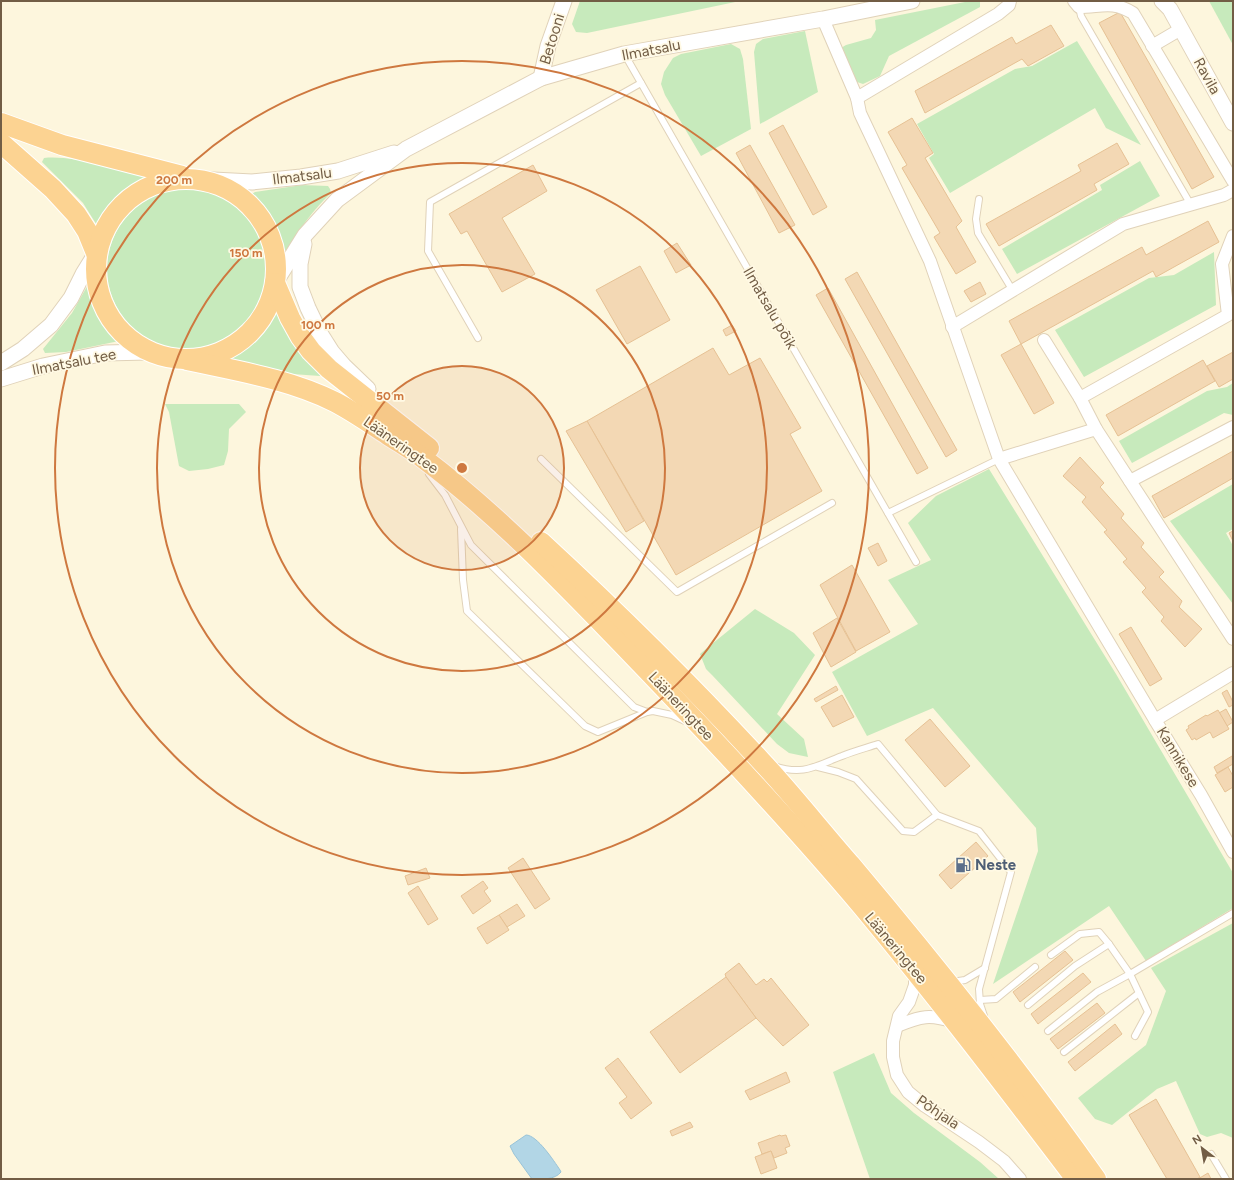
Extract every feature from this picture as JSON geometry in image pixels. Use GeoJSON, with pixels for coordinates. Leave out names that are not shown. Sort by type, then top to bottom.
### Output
{"type":"FeatureCollection","features":[{"type":"Feature","properties":{"kind":"highway"},"geometry":{"type":"LineString","coordinates":[[1,123],[62,145],[214,183],[234,192],[250,205],[263,222],[272,241],[276,262],[275,283],[268,307],[254,329],[235,346],[212,356],[187,360],[167,358],[148,352],[128,339],[112,322],[100,300],[95,277],[96,253],[103,232],[115,213],[131,197],[150,186],[171,180],[194,179]]}},
{"type":"Feature","properties":{"kind":"highway"},"geometry":{"type":"LineString","coordinates":[[1,143],[53,189],[76,214],[87,231],[96,253]]}},
{"type":"Feature","properties":{"kind":"highway","name":"Lääneringtee"},"geometry":{"type":"LineString","coordinates":[[275,283],[290,318],[300,336],[325,365],[493,499],[576,575],[674,670],[763,762],[880,900],[943,981],[1021,1076],[1096,1179]]}},
{"type":"Feature","properties":{"kind":"highway","name":"Lääneringtee"},"geometry":{"type":"LineString","coordinates":[[187,360],[282,381],[334,402],[423,458],[482,506],[544,564],[678,702],[791,825],[921,973],[957,1024],[1076,1179]]}},
{"type":"Feature","properties":{"kind":"street","name":"Betooni"},"geometry":{"type":"LineString","coordinates":[[541,78],[548,46],[564,1]]}},
{"type":"Feature","properties":{"kind":"street","name":"Ilmatsalu"},"geometry":{"type":"LineString","coordinates":[[275,283],[305,235],[337,200],[406,149],[541,78],[624,54],[823,19],[912,1]]}},
{"type":"Feature","properties":{"kind":"street"},"geometry":{"type":"LineString","coordinates":[[857,98],[998,14],[1009,5],[1010,1]]}},
{"type":"Feature","properties":{"kind":"street"},"geometry":{"type":"LineString","coordinates":[[1076,4],[1087,7],[1106,3],[1124,6],[1133,13],[1152,46],[1230,167],[1233,182]]}},
{"type":"Feature","properties":{"kind":"street","name":"Ravila"},"geometry":{"type":"LineString","coordinates":[[1167,4],[1233,123]]}},
{"type":"Feature","properties":{"kind":"street"},"geometry":{"type":"LineString","coordinates":[[823,19],[857,98],[860,113],[930,262],[999,459],[1155,720]]}},
{"type":"Feature","properties":{"kind":"street"},"geometry":{"type":"LineString","coordinates":[[1152,46],[1181,29]]}},
{"type":"Feature","properties":{"kind":"street","name":"Ilmatsalu"},"geometry":{"type":"LineString","coordinates":[[194,179],[252,182],[277,178],[301,177],[338,171],[406,149]]}},
{"type":"Feature","properties":{"kind":"street"},"geometry":{"type":"LineString","coordinates":[[952,327],[1123,224],[1224,195],[1233,190]]}},
{"type":"Feature","properties":{"kind":"street"},"geometry":{"type":"LineString","coordinates":[[305,235],[300,264],[300,287],[320,333],[332,352],[344,366],[439,455]]}},
{"type":"Feature","properties":{"kind":"street"},"geometry":{"type":"LineString","coordinates":[[1080,398],[1228,315],[1222,264],[1233,236]]}},
{"type":"Feature","properties":{"kind":"street"},"geometry":{"type":"LineString","coordinates":[[1,363],[23,349],[51,325],[71,298],[96,253]]}},
{"type":"Feature","properties":{"kind":"street"},"geometry":{"type":"LineString","coordinates":[[1044,340],[1080,398],[1096,429],[1233,639]]}},
{"type":"Feature","properties":{"kind":"street","name":"Ilmatsalu tee"},"geometry":{"type":"LineString","coordinates":[[1,379],[43,366],[105,353],[148,352]]}},
{"type":"Feature","properties":{"kind":"street"},"geometry":{"type":"LineString","coordinates":[[1130,481],[1233,427]]}},
{"type":"Feature","properties":{"kind":"street"},"geometry":{"type":"LineString","coordinates":[[999,459],[1096,429]]}},
{"type":"Feature","properties":{"kind":"street","name":"Kannikese"},"geometry":{"type":"LineString","coordinates":[[1233,673],[1155,720],[1201,795],[1233,852]]}},
{"type":"Feature","properties":{"kind":"street","name":"Põhjala"},"geometry":{"type":"LineString","coordinates":[[921,973],[909,1002],[899,1016],[898,1026],[893,1041],[893,1057],[897,1075],[908,1092],[925,1106],[968,1133],[989,1149],[1004,1161],[1020,1179]]}},
{"type":"Feature","properties":{"kind":"street"},"geometry":{"type":"LineString","coordinates":[[898,1026],[925,1017],[938,1017],[957,1024]]}},
{"type":"Feature","properties":{"kind":"lane"},"geometry":{"type":"LineString","coordinates":[[1076,4],[1191,205]]}},
{"type":"Feature","properties":{"kind":"lane","name":"Ilmatsalu põik"},"geometry":{"type":"LineString","coordinates":[[624,54],[916,562]]}},
{"type":"Feature","properties":{"kind":"lane"},"geometry":{"type":"LineString","coordinates":[[478,338],[428,251],[430,202],[641,83]]}},
{"type":"Feature","properties":{"kind":"lane"},"geometry":{"type":"LineString","coordinates":[[979,199],[976,219],[978,233],[1013,290]]}},
{"type":"Feature","properties":{"kind":"lane"},"geometry":{"type":"LineString","coordinates":[[389,436],[415,460]]}},
{"type":"Feature","properties":{"kind":"lane"},"geometry":{"type":"LineString","coordinates":[[540,459],[677,592],[832,503]]}},
{"type":"Feature","properties":{"kind":"lane"},"geometry":{"type":"LineString","coordinates":[[888,513],[999,459]]}},
{"type":"Feature","properties":{"kind":"lane"},"geometry":{"type":"LineString","coordinates":[[425,470],[430,474],[445,495],[471,545],[634,707],[647,712]]}},
{"type":"Feature","properties":{"kind":"lane"},"geometry":{"type":"LineString","coordinates":[[460,525],[463,580],[468,611],[585,726],[598,732],[647,712],[653,711],[672,715],[684,720],[708,735]]}},
{"type":"Feature","properties":{"kind":"lane"},"geometry":{"type":"LineString","coordinates":[[763,762],[782,769],[798,771],[818,767],[842,756],[878,744],[936,815],[979,831],[1011,872],[979,989],[980,1000],[984,1017],[1021,1076]]}},
{"type":"Feature","properties":{"kind":"lane"},"geometry":{"type":"LineString","coordinates":[[818,767],[838,772],[856,779],[903,831],[914,832],[936,815]]}},
{"type":"Feature","properties":{"kind":"lane"},"geometry":{"type":"LineString","coordinates":[[1048,1031],[1097,992],[1233,913]]}},
{"type":"Feature","properties":{"kind":"lane"},"geometry":{"type":"LineString","coordinates":[[1051,955],[1080,934],[1099,932],[1130,974],[1148,1012],[1135,1036]]}},
{"type":"Feature","properties":{"kind":"lane"},"geometry":{"type":"LineString","coordinates":[[1028,1005],[1075,966],[1109,944]]}},
{"type":"Feature","properties":{"kind":"lane"},"geometry":{"type":"LineString","coordinates":[[980,1000],[996,999],[1035,967]]}},
{"type":"Feature","properties":{"kind":"lane"},"geometry":{"type":"LineString","coordinates":[[943,981],[965,980],[985,968]]}},
{"type":"Feature","properties":{"kind":"lane"},"geometry":{"type":"LineString","coordinates":[[1064,1052],[1139,993]]}},
{"type":"Feature","properties":{"kind":"lane"},"geometry":{"type":"LineString","coordinates":[[1211,1154],[1226,1179]]}},
{"type":"Feature","properties":{"kind":"green space"},"geometry":{"type":"Polygon","coordinates":[[[580,1],[740,1],[587,33],[576,32],[572,24],[580,1]]]}},
{"type":"Feature","properties":{"kind":"green space"},"geometry":{"type":"Polygon","coordinates":[[[970,1],[980,1],[980,7],[889,56],[880,76],[863,84],[857,82],[852,76],[841,48],[846,45],[871,38],[876,30],[875,20],[970,1]]]}},
{"type":"Feature","properties":{"kind":"green space"},"geometry":{"type":"Polygon","coordinates":[[[1209,1],[1233,1],[1233,45],[1209,1]]]}},
{"type":"Feature","properties":{"kind":"green space"},"geometry":{"type":"Polygon","coordinates":[[[805,31],[818,92],[760,124],[754,52],[756,44],[763,39],[805,31]]]}},
{"type":"Feature","properties":{"kind":"green space"},"geometry":{"type":"Polygon","coordinates":[[[1077,41],[1141,145],[1106,128],[1095,108],[950,193],[929,158],[934,154],[917,124],[1015,69],[1032,66],[1077,41]]]}},
{"type":"Feature","properties":{"kind":"green space"},"geometry":{"type":"Polygon","coordinates":[[[731,44],[740,49],[743,59],[751,129],[701,156],[665,95],[661,84],[664,72],[673,58],[681,54],[731,44]]]}},
{"type":"Feature","properties":{"kind":"green space"},"geometry":{"type":"Polygon","coordinates":[[[44,158],[68,159],[109,166],[146,176],[148,178],[140,182],[126,193],[108,212],[98,227],[83,203],[42,162],[44,158]]]}},
{"type":"Feature","properties":{"kind":"green space"},"geometry":{"type":"Polygon","coordinates":[[[1140,161],[1160,196],[1017,274],[1002,249],[1102,190],[1100,185],[1140,161]]]}},
{"type":"Feature","properties":{"kind":"green space"},"geometry":{"type":"Polygon","coordinates":[[[302,185],[328,186],[331,193],[307,220],[286,251],[272,219],[252,194],[255,192],[302,185]]]}},
{"type":"Feature","properties":{"kind":"green space"},"geometry":{"type":"Polygon","coordinates":[[[187,189],[203,191],[224,199],[243,213],[253,225],[263,246],[267,269],[265,285],[257,306],[243,325],[231,335],[210,345],[187,349],[171,347],[150,339],[131,325],[121,313],[111,292],[107,269],[109,253],[117,232],[131,213],[143,203],[164,193],[187,189]]]}},
{"type":"Feature","properties":{"kind":"green space"},"geometry":{"type":"Polygon","coordinates":[[[1214,252],[1216,305],[1084,377],[1055,330],[1149,278],[1174,275],[1214,252]]]}},
{"type":"Feature","properties":{"kind":"green space"},"geometry":{"type":"Polygon","coordinates":[[[89,283],[100,314],[119,341],[66,352],[45,353],[43,349],[72,313],[89,283]]]}},
{"type":"Feature","properties":{"kind":"green space"},"geometry":{"type":"Polygon","coordinates":[[[277,311],[291,337],[321,374],[320,376],[292,374],[226,359],[242,350],[258,336],[277,311]]]}},
{"type":"Feature","properties":{"kind":"green space"},"geometry":{"type":"Polygon","coordinates":[[[1233,383],[1233,415],[1224,413],[1132,463],[1119,441],[1207,391],[1227,387],[1233,383]]]}},
{"type":"Feature","properties":{"kind":"green space"},"geometry":{"type":"Polygon","coordinates":[[[165,404],[239,404],[246,412],[229,429],[228,451],[224,465],[208,469],[189,471],[179,466],[169,412],[165,404]]]}},
{"type":"Feature","properties":{"kind":"green space"},"geometry":{"type":"Polygon","coordinates":[[[989,469],[1116,674],[1233,873],[1233,908],[1146,961],[1109,906],[993,984],[1038,851],[1036,828],[933,708],[867,736],[832,672],[918,624],[888,580],[931,560],[908,523],[936,496],[989,469]]]}},
{"type":"Feature","properties":{"kind":"green space"},"geometry":{"type":"Polygon","coordinates":[[[1233,484],[1233,529],[1226,533],[1233,546],[1233,604],[1170,521],[1233,484]]]}},
{"type":"Feature","properties":{"kind":"green space"},"geometry":{"type":"Polygon","coordinates":[[[755,609],[794,633],[815,655],[777,714],[804,739],[808,757],[789,753],[777,744],[706,669],[700,654],[755,609]]]}},
{"type":"Feature","properties":{"kind":"green space"},"geometry":{"type":"Polygon","coordinates":[[[1233,923],[1233,1138],[1221,1133],[1207,1137],[1200,1134],[1176,1081],[1157,1089],[1112,1125],[1095,1119],[1078,1098],[1146,1045],[1166,991],[1151,968],[1233,923]]]}},
{"type":"Feature","properties":{"kind":"green space"},"geometry":{"type":"Polygon","coordinates":[[[874,1053],[891,1093],[914,1113],[980,1162],[999,1179],[870,1179],[833,1072],[874,1053]]]}},
{"type":"Feature","properties":{"kind":"water"},"geometry":{"type":"Polygon","coordinates":[[[526,1135],[535,1139],[545,1149],[561,1172],[558,1175],[548,1178],[532,1179],[510,1146],[526,1135]]]}},
{"type":"Feature","properties":{"kind":"building"},"geometry":{"type":"Polygon","coordinates":[[[1120,12],[1214,177],[1192,189],[1099,23],[1120,12]]]}},
{"type":"Feature","properties":{"kind":"building"},"geometry":{"type":"Polygon","coordinates":[[[1051,25],[1064,46],[1028,66],[1022,59],[925,113],[915,91],[1012,37],[1016,44],[1051,25]]]}},
{"type":"Feature","properties":{"kind":"building"},"geometry":{"type":"Polygon","coordinates":[[[912,118],[933,153],[925,158],[962,221],[956,227],[976,262],[956,274],[934,237],[940,233],[902,168],[907,165],[888,132],[912,118]]]}},
{"type":"Feature","properties":{"kind":"building"},"geometry":{"type":"Polygon","coordinates":[[[783,125],[827,207],[813,215],[769,133],[783,125]]]}},
{"type":"Feature","properties":{"kind":"building"},"geometry":{"type":"Polygon","coordinates":[[[1117,143],[1129,164],[1094,184],[1097,190],[999,246],[986,224],[1081,171],[1078,165],[1117,143]]]}},
{"type":"Feature","properties":{"kind":"building"},"geometry":{"type":"Polygon","coordinates":[[[750,145],[795,225],[779,233],[736,153],[750,145]]]}},
{"type":"Feature","properties":{"kind":"building"},"geometry":{"type":"Polygon","coordinates":[[[533,165],[547,191],[502,218],[535,274],[502,292],[467,231],[461,234],[449,214],[533,165]]]}},
{"type":"Feature","properties":{"kind":"building"},"geometry":{"type":"Polygon","coordinates":[[[1208,221],[1219,242],[1156,277],[1153,271],[1021,344],[1009,321],[1142,247],[1146,255],[1208,221]]]}},
{"type":"Feature","properties":{"kind":"building"},"geometry":{"type":"Polygon","coordinates":[[[677,243],[691,265],[676,273],[664,251],[677,243]]]}},
{"type":"Feature","properties":{"kind":"building"},"geometry":{"type":"Polygon","coordinates":[[[640,266],[670,320],[627,344],[596,290],[640,266]]]}},
{"type":"Feature","properties":{"kind":"building"},"geometry":{"type":"Polygon","coordinates":[[[857,272],[957,450],[946,457],[845,279],[857,272]]]}},
{"type":"Feature","properties":{"kind":"building"},"geometry":{"type":"Polygon","coordinates":[[[980,282],[986,294],[971,302],[964,291],[980,282]]]}},
{"type":"Feature","properties":{"kind":"building"},"geometry":{"type":"Polygon","coordinates":[[[828,288],[928,468],[917,474],[816,295],[828,288]]]}},
{"type":"Feature","properties":{"kind":"building"},"geometry":{"type":"Polygon","coordinates":[[[732,325],[736,331],[726,336],[723,330],[732,325]]]}},
{"type":"Feature","properties":{"kind":"building"},"geometry":{"type":"Polygon","coordinates":[[[1021,344],[1054,403],[1034,414],[1001,355],[1021,344]]]}},
{"type":"Feature","properties":{"kind":"building"},"geometry":{"type":"Polygon","coordinates":[[[713,348],[729,375],[760,358],[801,428],[790,434],[822,491],[676,575],[587,421],[713,348]]]}},
{"type":"Feature","properties":{"kind":"building"},"geometry":{"type":"Polygon","coordinates":[[[1233,352],[1233,379],[1219,387],[1207,366],[1233,352]]]}},
{"type":"Feature","properties":{"kind":"building"},"geometry":{"type":"Polygon","coordinates":[[[1203,360],[1215,381],[1118,436],[1106,415],[1203,360]]]}},
{"type":"Feature","properties":{"kind":"building"},"geometry":{"type":"Polygon","coordinates":[[[587,421],[644,521],[626,532],[566,431],[587,421]]]}},
{"type":"Feature","properties":{"kind":"building"},"geometry":{"type":"Polygon","coordinates":[[[1233,451],[1233,478],[1164,518],[1152,496],[1233,451]]]}},
{"type":"Feature","properties":{"kind":"building"},"geometry":{"type":"Polygon","coordinates":[[[1080,457],[1104,483],[1100,487],[1124,514],[1121,518],[1144,543],[1141,547],[1164,572],[1159,577],[1182,601],[1179,607],[1202,629],[1185,647],[1161,621],[1164,617],[1142,592],[1146,588],[1123,562],[1127,559],[1104,532],[1107,530],[1082,502],[1086,497],[1063,476],[1080,457]]]}},
{"type":"Feature","properties":{"kind":"building"},"geometry":{"type":"Polygon","coordinates":[[[1233,531],[1233,541],[1229,533],[1233,531]]]}},
{"type":"Feature","properties":{"kind":"building"},"geometry":{"type":"Polygon","coordinates":[[[878,543],[887,561],[878,566],[868,548],[878,543]]]}},
{"type":"Feature","properties":{"kind":"building"},"geometry":{"type":"Polygon","coordinates":[[[852,565],[890,632],[856,651],[820,585],[852,565]]]}},
{"type":"Feature","properties":{"kind":"building"},"geometry":{"type":"Polygon","coordinates":[[[837,618],[856,652],[831,667],[813,633],[837,618]]]}},
{"type":"Feature","properties":{"kind":"building"},"geometry":{"type":"Polygon","coordinates":[[[1131,627],[1162,679],[1150,686],[1119,634],[1131,627]]]}},
{"type":"Feature","properties":{"kind":"building"},"geometry":{"type":"Polygon","coordinates":[[[836,686],[838,690],[816,702],[814,699],[836,686]]]}},
{"type":"Feature","properties":{"kind":"building"},"geometry":{"type":"Polygon","coordinates":[[[1227,690],[1233,702],[1233,705],[1229,707],[1222,693],[1227,690]]]}},
{"type":"Feature","properties":{"kind":"building"},"geometry":{"type":"Polygon","coordinates":[[[842,695],[854,717],[833,727],[821,707],[842,695]]]}},
{"type":"Feature","properties":{"kind":"building"},"geometry":{"type":"Polygon","coordinates":[[[1226,709],[1233,722],[1227,726],[1219,713],[1226,709]]]}},
{"type":"Feature","properties":{"kind":"building"},"geometry":{"type":"Polygon","coordinates":[[[1218,710],[1229,729],[1213,738],[1210,732],[1196,740],[1195,738],[1192,740],[1186,730],[1189,728],[1188,726],[1206,715],[1207,716],[1218,710]]]}},
{"type":"Feature","properties":{"kind":"building"},"geometry":{"type":"Polygon","coordinates":[[[930,719],[970,766],[945,787],[905,740],[930,719]]]}},
{"type":"Feature","properties":{"kind":"building"},"geometry":{"type":"Polygon","coordinates":[[[1232,756],[1233,764],[1217,773],[1214,767],[1232,756]]]}},
{"type":"Feature","properties":{"kind":"building"},"geometry":{"type":"Polygon","coordinates":[[[1228,767],[1233,776],[1233,787],[1225,792],[1215,775],[1228,767]]]}},
{"type":"Feature","properties":{"kind":"building","name":"Neste"},"geometry":{"type":"Polygon","coordinates":[[[976,842],[988,856],[951,889],[939,875],[976,842]]]}},
{"type":"Feature","properties":{"kind":"building"},"geometry":{"type":"Polygon","coordinates":[[[523,858],[550,899],[535,909],[508,868],[523,858]]]}},
{"type":"Feature","properties":{"kind":"building"},"geometry":{"type":"Polygon","coordinates":[[[426,868],[430,878],[408,885],[405,876],[426,868]]]}},
{"type":"Feature","properties":{"kind":"building"},"geometry":{"type":"Polygon","coordinates":[[[483,881],[488,888],[484,891],[491,901],[473,914],[461,896],[483,881]]]}},
{"type":"Feature","properties":{"kind":"building"},"geometry":{"type":"Polygon","coordinates":[[[418,886],[438,919],[428,925],[408,893],[418,886]]]}},
{"type":"Feature","properties":{"kind":"building"},"geometry":{"type":"Polygon","coordinates":[[[517,904],[525,916],[507,927],[499,915],[517,904]]]}},
{"type":"Feature","properties":{"kind":"building"},"geometry":{"type":"Polygon","coordinates":[[[499,915],[509,930],[487,944],[477,928],[499,915]]]}},
{"type":"Feature","properties":{"kind":"building"},"geometry":{"type":"Polygon","coordinates":[[[1065,951],[1073,960],[1020,1002],[1013,992],[1065,951]]]}},
{"type":"Feature","properties":{"kind":"building"},"geometry":{"type":"Polygon","coordinates":[[[739,963],[756,985],[764,979],[767,982],[771,978],[809,1025],[783,1046],[756,1018],[726,977],[725,974],[739,963]]]}},
{"type":"Feature","properties":{"kind":"building"},"geometry":{"type":"Polygon","coordinates":[[[1083,973],[1091,982],[1038,1024],[1031,1014],[1083,973]]]}},
{"type":"Feature","properties":{"kind":"building"},"geometry":{"type":"Polygon","coordinates":[[[726,977],[756,1018],[680,1073],[650,1032],[726,977]]]}},
{"type":"Feature","properties":{"kind":"building"},"geometry":{"type":"Polygon","coordinates":[[[1097,1003],[1105,1013],[1058,1049],[1050,1039],[1097,1003]]]}},
{"type":"Feature","properties":{"kind":"building"},"geometry":{"type":"Polygon","coordinates":[[[1115,1024],[1122,1034],[1075,1071],[1068,1062],[1115,1024]]]}},
{"type":"Feature","properties":{"kind":"building"},"geometry":{"type":"Polygon","coordinates":[[[618,1058],[652,1103],[631,1119],[619,1103],[627,1097],[605,1068],[618,1058]]]}},
{"type":"Feature","properties":{"kind":"building"},"geometry":{"type":"Polygon","coordinates":[[[786,1072],[790,1082],[750,1100],[745,1091],[786,1072]]]}},
{"type":"Feature","properties":{"kind":"building"},"geometry":{"type":"Polygon","coordinates":[[[1156,1099],[1200,1177],[1197,1179],[1167,1179],[1129,1115],[1156,1099]]]}},
{"type":"Feature","properties":{"kind":"building"},"geometry":{"type":"Polygon","coordinates":[[[690,1122],[693,1127],[672,1136],[670,1131],[690,1122]]]}},
{"type":"Feature","properties":{"kind":"building"},"geometry":{"type":"Polygon","coordinates":[[[780,1135],[786,1135],[790,1146],[785,1148],[787,1153],[774,1158],[771,1151],[762,1154],[758,1143],[780,1135]]]}},
{"type":"Feature","properties":{"kind":"building"},"geometry":{"type":"Polygon","coordinates":[[[771,1151],[777,1168],[761,1174],[755,1157],[771,1151]]]}},
{"type":"Feature","properties":{"kind":"building"},"geometry":{"type":"Polygon","coordinates":[[[1208,1173],[1211,1179],[1198,1179],[1208,1173]]]}},
{"type":"Feature","properties":{"kind":"place","name":"Neste"},"geometry":{"type":"Point","coordinates":[963,865]}}]}
